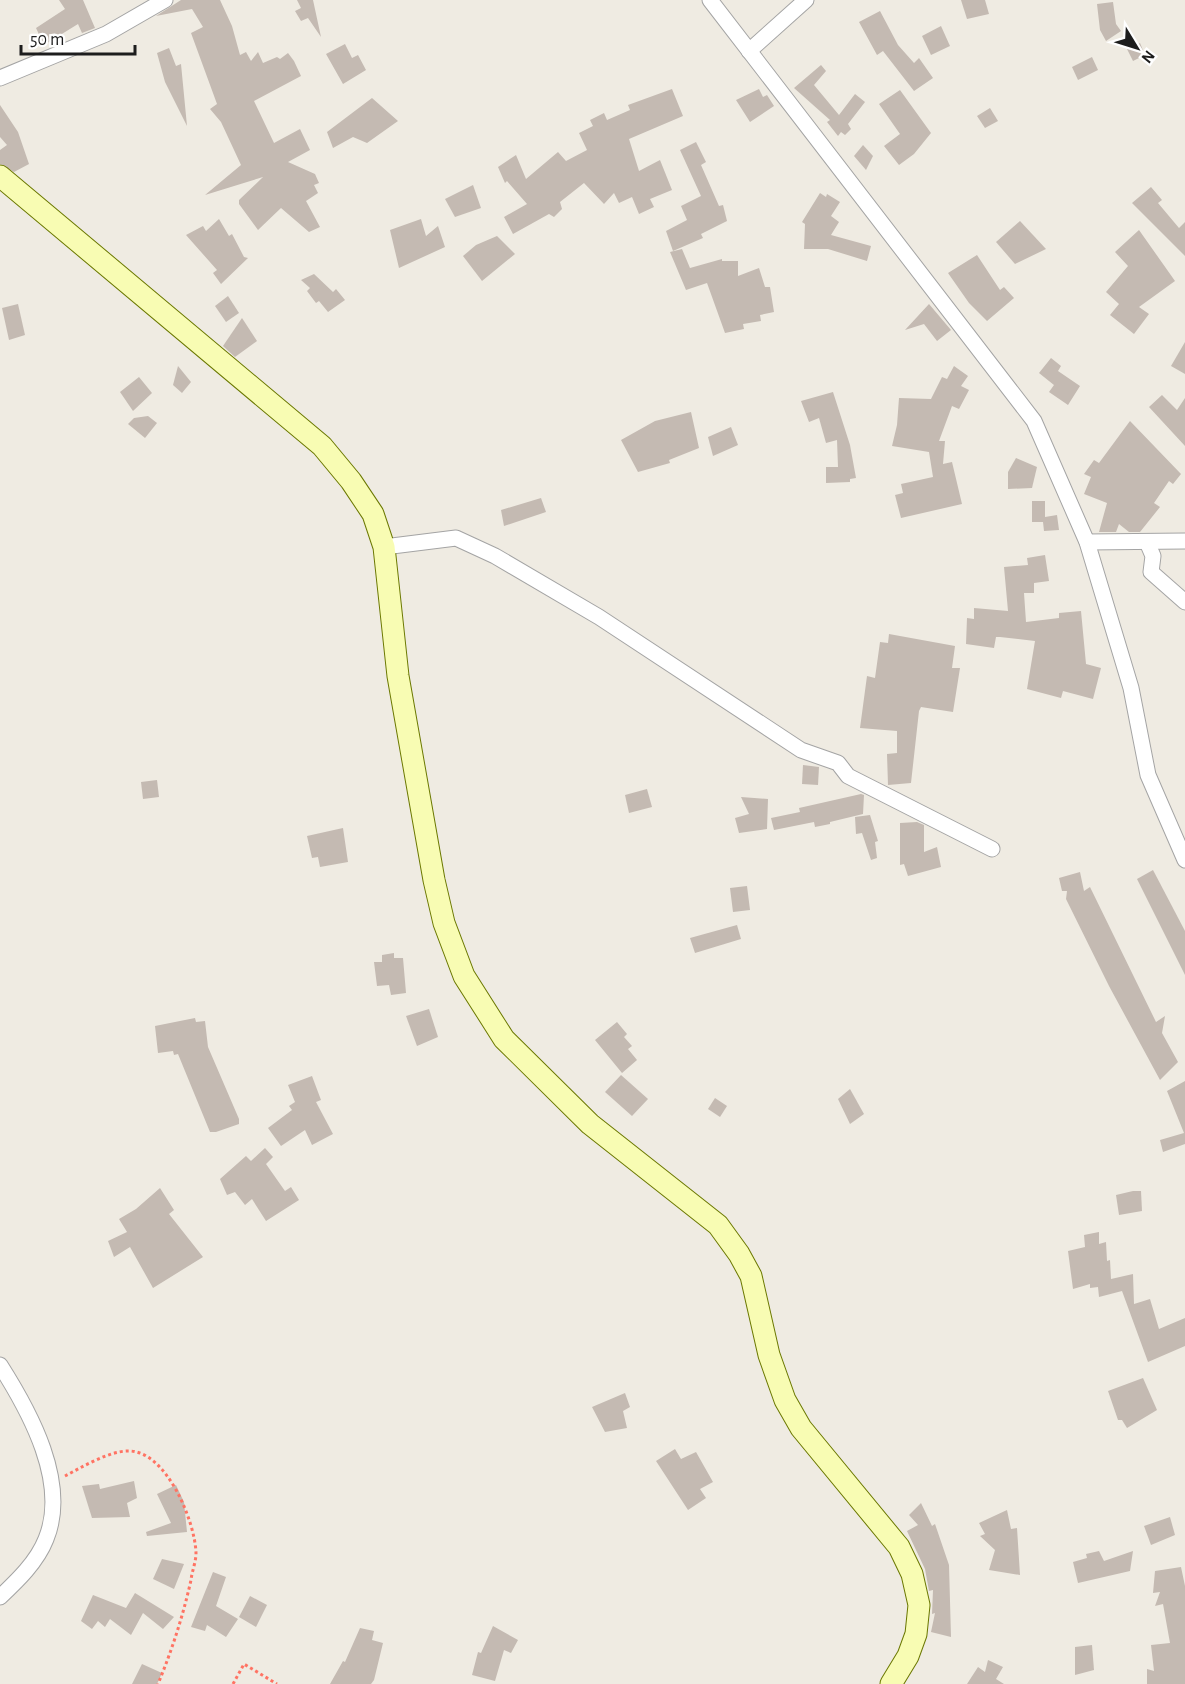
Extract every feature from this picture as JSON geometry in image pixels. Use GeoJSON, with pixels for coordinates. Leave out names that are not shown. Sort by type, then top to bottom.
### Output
{"type":"FeatureCollection","features":[{"type":"Feature","properties":{"kind":"main road"},"geometry":{"type":"LineString","coordinates":[[0,176],[322,446],[351,481],[373,514],[384,547],[398,676],[432,869],[444,923],[464,976],[504,1039],[590,1124],[718,1225],[740,1254],[752,1276],[769,1355],[785,1400],[801,1428],[899,1547],[912,1574],[919,1605],[916,1634],[908,1656],[891,1684]]}},
{"type":"Feature","properties":{"kind":"street"},"geometry":{"type":"LineString","coordinates":[[0,78],[106,34],[165,0]]}},
{"type":"Feature","properties":{"kind":"street"},"geometry":{"type":"LineString","coordinates":[[710,0],[1034,421],[1087,542],[1131,688],[1148,775],[1185,860]]}},
{"type":"Feature","properties":{"kind":"street"},"geometry":{"type":"LineString","coordinates":[[749,51],[806,0]]}},
{"type":"Feature","properties":{"kind":"street"},"geometry":{"type":"LineString","coordinates":[[384,547],[456,538],[485,552],[599,617],[801,750],[838,763],[848,776],[992,849]]}},
{"type":"Feature","properties":{"kind":"street"},"geometry":{"type":"LineString","coordinates":[[1087,542],[1185,542]]}},
{"type":"Feature","properties":{"kind":"street"},"geometry":{"type":"LineString","coordinates":[[1147,542],[1153,556],[1151,572],[1185,602]]}},
{"type":"Feature","properties":{"kind":"street"},"geometry":{"type":"LineString","coordinates":[[0,1365],[30,1421],[48,1467],[53,1502],[46,1539],[25,1574],[0,1597]]}},
{"type":"Feature","properties":{"kind":"path"},"geometry":{"type":"LineString","coordinates":[[51,1485],[91,1462],[128,1450],[151,1456],[171,1480],[192,1525],[196,1554],[176,1636],[158,1684]]}},
{"type":"Feature","properties":{"kind":"path"},"geometry":{"type":"LineString","coordinates":[[233,1684],[244,1664],[277,1684]]}},
{"type":"Feature","properties":{"kind":"building"},"geometry":{"type":"Polygon","coordinates":[[[59,0],[83,0],[95,28],[82,33],[78,24],[44,45],[36,28],[65,9],[59,0]]]}},
{"type":"Feature","properties":{"kind":"building"},"geometry":{"type":"Polygon","coordinates":[[[181,0],[220,0],[232,26],[240,55],[246,52],[251,61],[258,52],[263,63],[277,57],[280,59],[288,53],[294,61],[301,76],[254,101],[274,143],[300,129],[310,150],[288,162],[315,174],[319,183],[314,185],[318,193],[306,201],[320,227],[309,232],[281,208],[258,230],[239,204],[239,200],[263,177],[205,195],[241,165],[221,122],[210,109],[217,104],[191,33],[203,27],[192,9],[156,16],[181,0]]]}},
{"type":"Feature","properties":{"kind":"building"},"geometry":{"type":"Polygon","coordinates":[[[297,0],[313,0],[321,37],[308,18],[301,21],[295,11],[301,8],[297,0]]]}},
{"type":"Feature","properties":{"kind":"building"},"geometry":{"type":"Polygon","coordinates":[[[961,0],[985,0],[989,14],[967,19],[961,0]]]}},
{"type":"Feature","properties":{"kind":"building"},"geometry":{"type":"Polygon","coordinates":[[[1113,2],[1116,24],[1121,31],[1106,41],[1100,30],[1097,4],[1113,2]]]}},
{"type":"Feature","properties":{"kind":"building"},"geometry":{"type":"Polygon","coordinates":[[[880,11],[898,45],[914,63],[919,58],[933,78],[914,91],[883,51],[877,55],[859,22],[880,11]]]}},
{"type":"Feature","properties":{"kind":"building"},"geometry":{"type":"Polygon","coordinates":[[[941,26],[950,46],[931,55],[922,36],[941,26]]]}},
{"type":"Feature","properties":{"kind":"building"},"geometry":{"type":"Polygon","coordinates":[[[1140,43],[1145,55],[1133,61],[1127,49],[1140,43]]]}},
{"type":"Feature","properties":{"kind":"building"},"geometry":{"type":"Polygon","coordinates":[[[345,44],[352,58],[358,55],[366,70],[343,84],[326,54],[345,44]]]}},
{"type":"Feature","properties":{"kind":"building"},"geometry":{"type":"Polygon","coordinates":[[[169,48],[176,66],[181,64],[187,126],[165,82],[157,53],[169,48]]]}},
{"type":"Feature","properties":{"kind":"building"},"geometry":{"type":"Polygon","coordinates":[[[1092,57],[1098,70],[1078,80],[1072,67],[1092,57]]]}},
{"type":"Feature","properties":{"kind":"building"},"geometry":{"type":"Polygon","coordinates":[[[821,65],[826,71],[814,85],[839,115],[855,94],[865,102],[848,124],[851,129],[845,135],[841,132],[838,136],[827,122],[830,120],[794,88],[821,65]]]}},
{"type":"Feature","properties":{"kind":"building"},"geometry":{"type":"Polygon","coordinates":[[[672,89],[683,116],[629,139],[639,171],[660,160],[672,190],[650,199],[654,207],[639,214],[632,197],[619,203],[614,193],[604,204],[584,183],[560,202],[562,209],[554,217],[549,214],[513,234],[504,217],[527,204],[507,181],[505,183],[498,167],[516,155],[526,179],[558,152],[566,161],[587,150],[579,133],[593,126],[590,120],[604,113],[607,120],[630,110],[628,105],[672,89]]]}},
{"type":"Feature","properties":{"kind":"building"},"geometry":{"type":"Polygon","coordinates":[[[759,89],[763,97],[767,95],[774,106],[750,122],[736,100],[759,89]]]}},
{"type":"Feature","properties":{"kind":"building"},"geometry":{"type":"Polygon","coordinates":[[[900,90],[931,133],[914,154],[899,165],[884,146],[900,134],[879,104],[900,90]]]}},
{"type":"Feature","properties":{"kind":"building"},"geometry":{"type":"Polygon","coordinates":[[[372,98],[398,121],[367,143],[353,137],[333,148],[327,132],[372,98]]]}},
{"type":"Feature","properties":{"kind":"building"},"geometry":{"type":"Polygon","coordinates":[[[0,105],[18,132],[29,164],[14,172],[0,164],[0,150],[7,145],[0,137],[0,105]]]}},
{"type":"Feature","properties":{"kind":"building"},"geometry":{"type":"Polygon","coordinates":[[[990,108],[998,121],[985,128],[977,116],[990,108]]]}},
{"type":"Feature","properties":{"kind":"building"},"geometry":{"type":"Polygon","coordinates":[[[696,142],[706,162],[701,165],[719,206],[723,205],[727,221],[701,234],[703,238],[673,251],[666,231],[687,220],[681,206],[701,196],[680,150],[696,142]]]}},
{"type":"Feature","properties":{"kind":"building"},"geometry":{"type":"Polygon","coordinates":[[[863,145],[873,156],[866,170],[854,156],[863,145]]]}},
{"type":"Feature","properties":{"kind":"building"},"geometry":{"type":"Polygon","coordinates":[[[473,185],[481,208],[455,217],[445,199],[473,185]]]}},
{"type":"Feature","properties":{"kind":"building"},"geometry":{"type":"Polygon","coordinates":[[[1151,187],[1162,200],[1158,203],[1179,228],[1185,222],[1185,256],[1132,203],[1151,187]]]}},
{"type":"Feature","properties":{"kind":"building"},"geometry":{"type":"Polygon","coordinates":[[[820,193],[826,197],[827,194],[840,202],[831,216],[839,222],[831,235],[871,246],[867,261],[828,249],[804,249],[805,224],[802,222],[820,193]]]}},
{"type":"Feature","properties":{"kind":"building"},"geometry":{"type":"Polygon","coordinates":[[[219,219],[229,236],[232,234],[244,257],[248,258],[221,284],[213,273],[217,270],[186,235],[203,226],[206,231],[219,219]]]}},
{"type":"Feature","properties":{"kind":"building"},"geometry":{"type":"Polygon","coordinates":[[[421,219],[426,236],[438,226],[445,247],[399,268],[390,230],[421,219]]]}},
{"type":"Feature","properties":{"kind":"building"},"geometry":{"type":"Polygon","coordinates":[[[1020,221],[1046,249],[1015,264],[996,242],[1020,221]]]}},
{"type":"Feature","properties":{"kind":"building"},"geometry":{"type":"Polygon","coordinates":[[[1139,230],[1175,281],[1139,307],[1149,314],[1134,334],[1110,315],[1119,304],[1106,292],[1128,266],[1115,252],[1139,230]]]}},
{"type":"Feature","properties":{"kind":"building"},"geometry":{"type":"Polygon","coordinates":[[[497,236],[515,254],[482,281],[463,256],[476,245],[497,236]]]}},
{"type":"Feature","properties":{"kind":"building"},"geometry":{"type":"Polygon","coordinates":[[[682,249],[690,268],[722,259],[722,261],[738,261],[738,276],[759,268],[765,287],[770,287],[774,312],[760,315],[761,321],[743,324],[744,329],[725,333],[707,283],[686,290],[670,252],[682,249]]]}},
{"type":"Feature","properties":{"kind":"building"},"geometry":{"type":"Polygon","coordinates":[[[977,255],[1000,290],[1004,287],[1014,298],[987,321],[969,303],[948,273],[977,255]]]}},
{"type":"Feature","properties":{"kind":"building"},"geometry":{"type":"Polygon","coordinates":[[[314,274],[333,292],[336,289],[345,300],[328,312],[319,301],[316,303],[307,291],[310,288],[301,280],[314,274]]]}},
{"type":"Feature","properties":{"kind":"building"},"geometry":{"type":"Polygon","coordinates":[[[228,296],[239,313],[226,322],[215,306],[228,296]]]}},
{"type":"Feature","properties":{"kind":"building"},"geometry":{"type":"Polygon","coordinates":[[[18,304],[25,335],[9,340],[2,308],[18,304]]]}},
{"type":"Feature","properties":{"kind":"building"},"geometry":{"type":"Polygon","coordinates":[[[929,304],[951,330],[937,341],[924,324],[905,330],[929,304]]]}},
{"type":"Feature","properties":{"kind":"building"},"geometry":{"type":"Polygon","coordinates":[[[242,318],[257,341],[235,357],[223,346],[242,318]]]}},
{"type":"Feature","properties":{"kind":"building"},"geometry":{"type":"Polygon","coordinates":[[[1185,342],[1185,374],[1171,366],[1185,342]]]}},
{"type":"Feature","properties":{"kind":"building"},"geometry":{"type":"Polygon","coordinates":[[[1051,358],[1061,366],[1058,371],[1080,386],[1068,405],[1049,392],[1054,385],[1039,373],[1051,358]]]}},
{"type":"Feature","properties":{"kind":"building"},"geometry":{"type":"Polygon","coordinates":[[[178,366],[191,382],[182,393],[173,385],[178,366]]]}},
{"type":"Feature","properties":{"kind":"building"},"geometry":{"type":"Polygon","coordinates":[[[954,366],[968,376],[961,386],[969,390],[959,409],[952,406],[939,441],[945,441],[943,464],[952,462],[962,504],[901,518],[895,495],[903,493],[901,484],[933,477],[929,452],[892,446],[897,425],[899,398],[931,399],[942,377],[947,379],[954,366]]]}},
{"type":"Feature","properties":{"kind":"building"},"geometry":{"type":"Polygon","coordinates":[[[139,377],[152,393],[133,411],[120,392],[139,377]]]}},
{"type":"Feature","properties":{"kind":"building"},"geometry":{"type":"Polygon","coordinates":[[[833,392],[850,445],[856,478],[850,479],[850,482],[826,483],[826,467],[838,467],[837,440],[826,443],[819,418],[809,422],[801,401],[833,392]]]}},
{"type":"Feature","properties":{"kind":"building"},"geometry":{"type":"Polygon","coordinates":[[[1162,395],[1177,410],[1185,398],[1185,446],[1149,407],[1162,395]]]}},
{"type":"Feature","properties":{"kind":"building"},"geometry":{"type":"Polygon","coordinates":[[[691,412],[699,448],[669,460],[670,463],[638,472],[621,440],[655,421],[691,412]]]}},
{"type":"Feature","properties":{"kind":"building"},"geometry":{"type":"Polygon","coordinates":[[[148,416],[157,423],[145,438],[128,424],[134,418],[148,416]]]}},
{"type":"Feature","properties":{"kind":"building"},"geometry":{"type":"Polygon","coordinates":[[[1130,421],[1181,474],[1173,484],[1169,481],[1154,503],[1160,507],[1140,532],[1129,532],[1119,524],[1116,532],[1099,532],[1107,503],[1084,494],[1091,477],[1084,474],[1094,460],[1099,463],[1130,421]]]}},
{"type":"Feature","properties":{"kind":"building"},"geometry":{"type":"Polygon","coordinates":[[[731,427],[738,445],[713,456],[708,437],[731,427]]]}},
{"type":"Feature","properties":{"kind":"building"},"geometry":{"type":"Polygon","coordinates":[[[1016,458],[1037,467],[1032,488],[1008,489],[1008,472],[1016,458]]]}},
{"type":"Feature","properties":{"kind":"building"},"geometry":{"type":"Polygon","coordinates":[[[541,498],[546,512],[504,526],[501,510],[541,498]]]}},
{"type":"Feature","properties":{"kind":"building"},"geometry":{"type":"Polygon","coordinates":[[[1032,501],[1045,501],[1045,517],[1057,515],[1059,530],[1044,531],[1043,522],[1032,522],[1032,501]]]}},
{"type":"Feature","properties":{"kind":"building"},"geometry":{"type":"Polygon","coordinates":[[[1045,555],[1049,581],[1034,583],[1034,593],[1024,593],[1026,622],[1059,618],[1059,613],[1081,611],[1086,664],[1101,668],[1093,699],[1063,691],[1061,698],[1027,689],[1035,641],[996,637],[994,648],[966,644],[967,618],[974,619],[974,608],[1008,611],[1004,567],[1028,565],[1027,558],[1045,555]]]}},
{"type":"Feature","properties":{"kind":"building"},"geometry":{"type":"Polygon","coordinates":[[[889,634],[955,646],[952,668],[960,668],[953,712],[921,707],[919,711],[911,783],[888,785],[887,754],[897,753],[897,731],[860,728],[867,676],[875,678],[880,642],[888,643],[889,634]]]}},
{"type":"Feature","properties":{"kind":"building"},"geometry":{"type":"Polygon","coordinates":[[[803,765],[819,767],[818,785],[802,784],[803,765]]]}},
{"type":"Feature","properties":{"kind":"building"},"geometry":{"type":"Polygon","coordinates":[[[157,780],[159,797],[143,799],[141,782],[157,780]]]}},
{"type":"Feature","properties":{"kind":"building"},"geometry":{"type":"Polygon","coordinates":[[[647,789],[652,807],[629,813],[625,795],[647,789]]]}},
{"type":"Feature","properties":{"kind":"building"},"geometry":{"type":"Polygon","coordinates":[[[864,795],[863,814],[815,827],[814,822],[774,830],[771,818],[800,812],[799,808],[864,795]]]}},
{"type":"Feature","properties":{"kind":"building"},"geometry":{"type":"Polygon","coordinates":[[[741,797],[768,799],[767,829],[739,833],[735,818],[749,814],[741,797]]]}},
{"type":"Feature","properties":{"kind":"building"},"geometry":{"type":"Polygon","coordinates":[[[870,815],[878,841],[875,842],[877,858],[871,860],[862,833],[856,834],[855,817],[870,815]]]}},
{"type":"Feature","properties":{"kind":"building"},"geometry":{"type":"Polygon","coordinates":[[[917,822],[924,825],[924,852],[937,847],[941,867],[908,876],[904,864],[900,865],[900,823],[917,822]]]}},
{"type":"Feature","properties":{"kind":"building"},"geometry":{"type":"Polygon","coordinates":[[[343,828],[348,862],[320,867],[318,857],[312,858],[307,836],[343,828]]]}},
{"type":"Feature","properties":{"kind":"building"},"geometry":{"type":"Polygon","coordinates":[[[1153,870],[1185,931],[1185,975],[1137,879],[1153,870]]]}},
{"type":"Feature","properties":{"kind":"building"},"geometry":{"type":"Polygon","coordinates":[[[1080,872],[1084,891],[1090,887],[1156,1022],[1165,1016],[1162,1033],[1178,1062],[1160,1080],[1109,986],[1066,899],[1067,891],[1062,891],[1059,878],[1080,872]]]}},
{"type":"Feature","properties":{"kind":"building"},"geometry":{"type":"Polygon","coordinates":[[[747,886],[750,910],[733,912],[730,888],[747,886]]]}},
{"type":"Feature","properties":{"kind":"building"},"geometry":{"type":"Polygon","coordinates":[[[737,925],[741,939],[695,953],[690,938],[737,925]]]}},
{"type":"Feature","properties":{"kind":"building"},"geometry":{"type":"Polygon","coordinates":[[[394,953],[394,958],[403,958],[406,993],[391,995],[389,985],[377,986],[374,962],[382,962],[382,955],[394,953]]]}},
{"type":"Feature","properties":{"kind":"building"},"geometry":{"type":"Polygon","coordinates":[[[429,1009],[438,1037],[417,1046],[406,1016],[429,1009]]]}},
{"type":"Feature","properties":{"kind":"building"},"geometry":{"type":"Polygon","coordinates":[[[195,1018],[196,1022],[205,1021],[208,1047],[239,1119],[239,1124],[216,1132],[210,1132],[178,1054],[174,1055],[173,1051],[158,1053],[155,1026],[195,1018]]]}},
{"type":"Feature","properties":{"kind":"building"},"geometry":{"type":"Polygon","coordinates":[[[617,1022],[627,1034],[624,1037],[632,1046],[628,1049],[637,1060],[622,1073],[595,1040],[617,1022]]]}},
{"type":"Feature","properties":{"kind":"building"},"geometry":{"type":"Polygon","coordinates":[[[621,1075],[648,1099],[632,1116],[605,1092],[621,1075]]]}},
{"type":"Feature","properties":{"kind":"building"},"geometry":{"type":"Polygon","coordinates":[[[312,1076],[321,1100],[316,1102],[333,1134],[312,1145],[305,1130],[281,1146],[268,1128],[292,1110],[289,1106],[295,1102],[288,1085],[312,1076]]]}},
{"type":"Feature","properties":{"kind":"building"},"geometry":{"type":"Polygon","coordinates":[[[1185,1081],[1185,1144],[1163,1152],[1160,1140],[1184,1133],[1167,1091],[1185,1081]]]}},
{"type":"Feature","properties":{"kind":"building"},"geometry":{"type":"Polygon","coordinates":[[[850,1089],[864,1114],[850,1124],[838,1099],[850,1089]]]}},
{"type":"Feature","properties":{"kind":"building"},"geometry":{"type":"Polygon","coordinates":[[[715,1098],[727,1106],[720,1117],[708,1109],[715,1098]]]}},
{"type":"Feature","properties":{"kind":"building"},"geometry":{"type":"Polygon","coordinates":[[[265,1148],[273,1157],[266,1164],[285,1191],[291,1187],[299,1200],[266,1221],[252,1199],[245,1205],[235,1192],[227,1195],[220,1179],[246,1156],[251,1161],[265,1148]]]}},
{"type":"Feature","properties":{"kind":"building"},"geometry":{"type":"Polygon","coordinates":[[[160,1188],[174,1210],[169,1214],[203,1257],[153,1288],[130,1247],[114,1257],[108,1241],[127,1232],[119,1219],[136,1209],[160,1188]]]}},
{"type":"Feature","properties":{"kind":"building"},"geometry":{"type":"Polygon","coordinates":[[[1141,1191],[1142,1211],[1119,1215],[1116,1195],[1141,1191]]]}},
{"type":"Feature","properties":{"kind":"building"},"geometry":{"type":"Polygon","coordinates":[[[1099,1232],[1099,1244],[1106,1242],[1111,1279],[1133,1274],[1134,1304],[1150,1299],[1159,1329],[1185,1318],[1185,1346],[1148,1362],[1122,1291],[1099,1297],[1098,1287],[1090,1288],[1090,1284],[1073,1289],[1068,1251],[1085,1247],[1084,1235],[1099,1232]]]}},
{"type":"Feature","properties":{"kind":"building"},"geometry":{"type":"Polygon","coordinates":[[[1143,1378],[1157,1410],[1127,1428],[1122,1420],[1118,1420],[1108,1391],[1143,1378]]]}},
{"type":"Feature","properties":{"kind":"building"},"geometry":{"type":"Polygon","coordinates":[[[625,1393],[630,1407],[623,1411],[627,1428],[605,1432],[592,1407],[625,1393]]]}},
{"type":"Feature","properties":{"kind":"building"},"geometry":{"type":"Polygon","coordinates":[[[675,1449],[681,1459],[696,1452],[713,1482],[700,1489],[706,1498],[688,1510],[656,1461],[675,1449]]]}},
{"type":"Feature","properties":{"kind":"building"},"geometry":{"type":"Polygon","coordinates":[[[134,1481],[137,1498],[127,1503],[130,1517],[92,1518],[82,1486],[99,1484],[100,1489],[134,1481]]]}},
{"type":"Feature","properties":{"kind":"building"},"geometry":{"type":"Polygon","coordinates":[[[176,1485],[184,1502],[187,1532],[147,1536],[146,1532],[171,1523],[157,1494],[176,1485]]]}},
{"type":"Feature","properties":{"kind":"building"},"geometry":{"type":"Polygon","coordinates":[[[921,1503],[932,1526],[935,1524],[949,1565],[951,1637],[931,1632],[935,1613],[932,1614],[933,1590],[929,1591],[925,1569],[907,1531],[918,1525],[909,1515],[921,1503]]]}},
{"type":"Feature","properties":{"kind":"building"},"geometry":{"type":"Polygon","coordinates":[[[1007,1510],[1011,1529],[1017,1528],[1020,1575],[989,1570],[995,1550],[980,1536],[985,1534],[979,1523],[1007,1510]]]}},
{"type":"Feature","properties":{"kind":"building"},"geometry":{"type":"Polygon","coordinates":[[[1170,1517],[1175,1535],[1151,1545],[1144,1526],[1170,1517]]]}},
{"type":"Feature","properties":{"kind":"building"},"geometry":{"type":"Polygon","coordinates":[[[1099,1551],[1104,1561],[1133,1551],[1130,1571],[1078,1583],[1073,1562],[1087,1558],[1086,1554],[1099,1551]]]}},
{"type":"Feature","properties":{"kind":"building"},"geometry":{"type":"Polygon","coordinates":[[[162,1559],[184,1564],[174,1589],[153,1579],[162,1559]]]}},
{"type":"Feature","properties":{"kind":"building"},"geometry":{"type":"Polygon","coordinates":[[[1181,1567],[1185,1586],[1185,1684],[1147,1684],[1147,1669],[1154,1671],[1151,1645],[1170,1643],[1163,1604],[1155,1606],[1160,1592],[1153,1593],[1155,1571],[1181,1567]]]}},
{"type":"Feature","properties":{"kind":"building"},"geometry":{"type":"Polygon","coordinates":[[[213,1572],[226,1577],[216,1606],[238,1619],[226,1637],[207,1625],[205,1631],[191,1627],[213,1572]]]}},
{"type":"Feature","properties":{"kind":"building"},"geometry":{"type":"Polygon","coordinates":[[[135,1593],[174,1617],[163,1629],[143,1613],[131,1635],[110,1619],[105,1627],[98,1621],[92,1629],[81,1621],[93,1595],[126,1608],[135,1593]]]}},
{"type":"Feature","properties":{"kind":"building"},"geometry":{"type":"Polygon","coordinates":[[[250,1596],[267,1605],[256,1627],[239,1617],[250,1596]]]}},
{"type":"Feature","properties":{"kind":"building"},"geometry":{"type":"Polygon","coordinates":[[[493,1626],[518,1640],[511,1653],[504,1650],[495,1681],[472,1675],[478,1652],[481,1653],[493,1626]]]}},
{"type":"Feature","properties":{"kind":"building"},"geometry":{"type":"Polygon","coordinates":[[[360,1628],[374,1631],[372,1640],[383,1643],[374,1680],[371,1684],[330,1684],[343,1661],[345,1662],[360,1628]]]}},
{"type":"Feature","properties":{"kind":"building"},"geometry":{"type":"Polygon","coordinates":[[[1092,1645],[1094,1670],[1075,1675],[1075,1647],[1092,1645]]]}},
{"type":"Feature","properties":{"kind":"building"},"geometry":{"type":"Polygon","coordinates":[[[988,1660],[1003,1667],[996,1679],[1004,1684],[967,1684],[978,1667],[985,1672],[988,1660]]]}},
{"type":"Feature","properties":{"kind":"building"},"geometry":{"type":"Polygon","coordinates":[[[142,1664],[162,1673],[157,1684],[132,1684],[142,1664]]]}}]}
